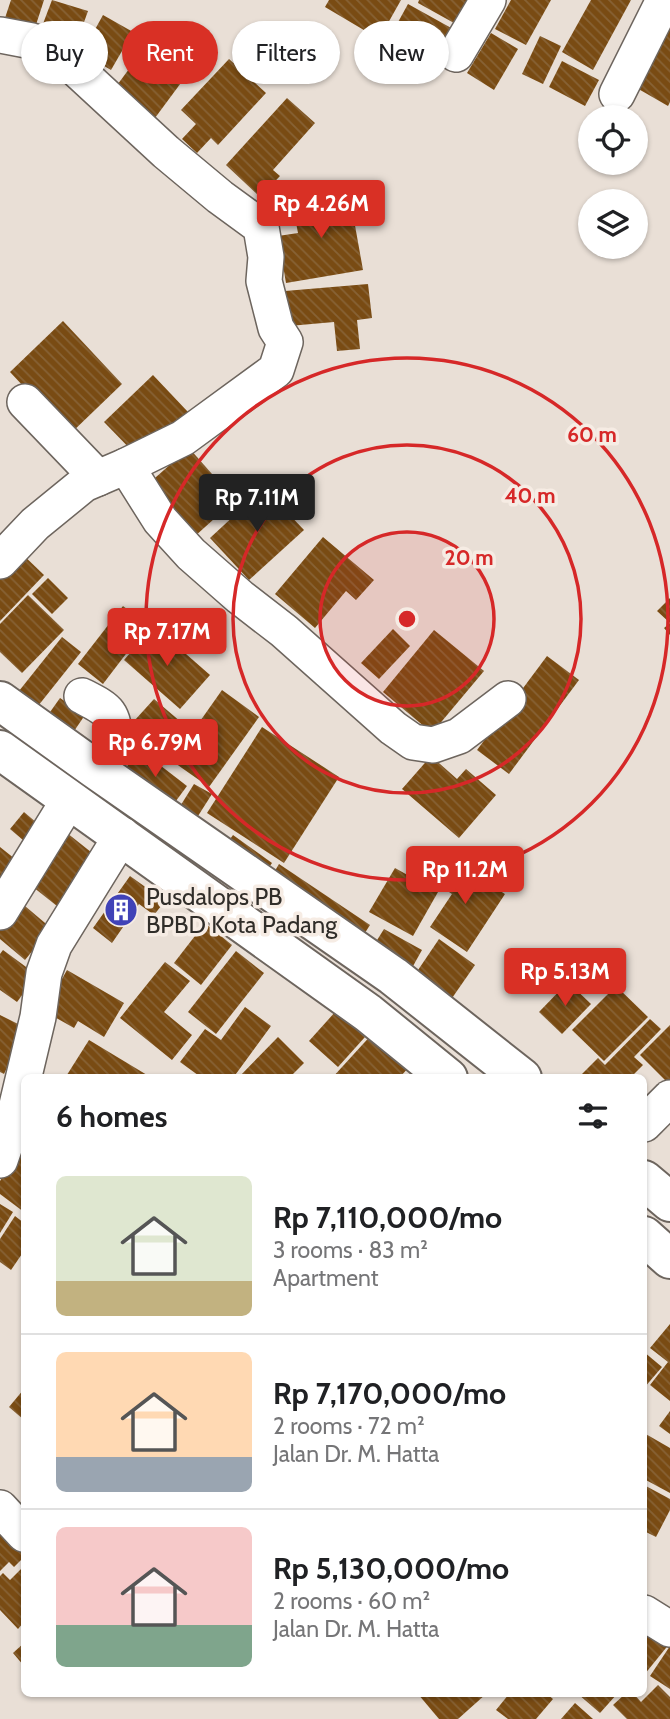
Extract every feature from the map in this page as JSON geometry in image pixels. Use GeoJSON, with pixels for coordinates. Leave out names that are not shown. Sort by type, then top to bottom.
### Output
{"type":"FeatureCollection","features":[{"type":"Feature","properties":{"kind":"main road"},"geometry":{"type":"LineString","coordinates":[[0,701],[393,976],[517,1074]]}},
{"type":"Feature","properties":{"kind":"main road"},"geometry":{"type":"LineString","coordinates":[[0,750],[368,1013],[443,1074]]}},
{"type":"Feature","properties":{"kind":"main road"},"geometry":{"type":"LineString","coordinates":[[69,800],[94,769]]}},
{"type":"Feature","properties":{"kind":"main road"},"geometry":{"type":"LineString","coordinates":[[647,1239],[670,1259]]}},
{"type":"Feature","properties":{"kind":"street"},"geometry":{"type":"LineString","coordinates":[[456,54],[488,0]]}},
{"type":"Feature","properties":{"kind":"street"},"geometry":{"type":"LineString","coordinates":[[618,94],[663,0]]}},
{"type":"Feature","properties":{"kind":"street"},"geometry":{"type":"LineString","coordinates":[[0,35],[32,41],[74,67],[166,152],[220,197],[261,226],[266,257],[264,281],[276,328],[285,342],[276,370],[183,438],[84,484],[35,524],[0,561]]}},
{"type":"Feature","properties":{"kind":"street"},"geometry":{"type":"LineString","coordinates":[[25,402],[112,472],[191,554],[240,597],[284,631],[393,728],[414,742],[433,745],[459,736],[508,699]]}},
{"type":"Feature","properties":{"kind":"street"},"geometry":{"type":"LineString","coordinates":[[82,696],[106,708],[114,720],[115,742],[94,769]]}},
{"type":"Feature","properties":{"kind":"street"},"geometry":{"type":"LineString","coordinates":[[0,912],[69,800]]}},
{"type":"Feature","properties":{"kind":"street"},"geometry":{"type":"LineString","coordinates":[[0,1160],[13,1122],[11,1083],[38,1017],[44,973],[54,944],[121,835]]}},
{"type":"Feature","properties":{"kind":"street"},"geometry":{"type":"LineString","coordinates":[[647,1121],[670,1098]]}},
{"type":"Feature","properties":{"kind":"street"},"geometry":{"type":"LineString","coordinates":[[0,1508],[21,1531]]}},
{"type":"Feature","properties":{"kind":"street"},"geometry":{"type":"LineString","coordinates":[[647,1615],[670,1629]]}},
{"type":"Feature","properties":{"kind":"building"},"geometry":{"type":"Polygon","coordinates":[[[11,0],[44,0],[37,21],[21,21],[21,30],[3,24],[11,0]]]}},
{"type":"Feature","properties":{"kind":"building"},"geometry":{"type":"Polygon","coordinates":[[[52,0],[88,11],[84,21],[44,21],[52,0]]]}},
{"type":"Feature","properties":{"kind":"building"},"geometry":{"type":"Polygon","coordinates":[[[329,0],[401,0],[389,21],[354,21],[354,24],[325,7],[329,0]]]}},
{"type":"Feature","properties":{"kind":"building"},"geometry":{"type":"Polygon","coordinates":[[[419,0],[468,0],[463,28],[418,3],[419,0]]]}},
{"type":"Feature","properties":{"kind":"building"},"geometry":{"type":"Polygon","coordinates":[[[511,0],[551,0],[526,45],[495,29],[511,0]]]}},
{"type":"Feature","properties":{"kind":"building"},"geometry":{"type":"Polygon","coordinates":[[[591,0],[631,0],[593,70],[562,52],[591,0]]]}},
{"type":"Feature","properties":{"kind":"building"},"geometry":{"type":"Polygon","coordinates":[[[408,4],[439,21],[399,21],[408,4]]]}},
{"type":"Feature","properties":{"kind":"building"},"geometry":{"type":"Polygon","coordinates":[[[103,15],[122,26],[122,51],[111,70],[108,68],[108,21],[100,21],[103,15]]]}},
{"type":"Feature","properties":{"kind":"building"},"geometry":{"type":"Polygon","coordinates":[[[449,27],[462,34],[449,58],[449,27]]]}},
{"type":"Feature","properties":{"kind":"building"},"geometry":{"type":"Polygon","coordinates":[[[670,27],[670,102],[668,106],[635,87],[670,27]]]}},
{"type":"Feature","properties":{"kind":"building"},"geometry":{"type":"Polygon","coordinates":[[[491,33],[518,49],[494,90],[467,73],[491,33]]]}},
{"type":"Feature","properties":{"kind":"building"},"geometry":{"type":"Polygon","coordinates":[[[540,36],[561,46],[543,84],[522,74],[540,36]]]}},
{"type":"Feature","properties":{"kind":"building"},"geometry":{"type":"Polygon","coordinates":[[[229,59],[232,62],[232,84],[256,84],[266,93],[218,145],[211,138],[197,153],[182,139],[196,124],[181,110],[205,84],[218,84],[218,71],[229,59]]]}},
{"type":"Feature","properties":{"kind":"building"},"geometry":{"type":"Polygon","coordinates":[[[562,61],[599,80],[586,105],[549,87],[562,61]]]}},
{"type":"Feature","properties":{"kind":"building"},"geometry":{"type":"Polygon","coordinates":[[[122,78],[122,84],[180,84],[152,122],[112,92],[122,78]]]}},
{"type":"Feature","properties":{"kind":"building"},"geometry":{"type":"Polygon","coordinates":[[[287,98],[315,123],[273,170],[280,176],[260,197],[226,165],[287,98]]]}},
{"type":"Feature","properties":{"kind":"building"},"geometry":{"type":"Polygon","coordinates":[[[349,192],[363,270],[286,283],[278,236],[298,233],[292,202],[349,192]]]}},
{"type":"Feature","properties":{"kind":"building"},"geometry":{"type":"Polygon","coordinates":[[[368,284],[372,318],[357,320],[360,349],[337,351],[334,322],[289,326],[285,291],[368,284]]]}},
{"type":"Feature","properties":{"kind":"building"},"geometry":{"type":"Polygon","coordinates":[[[63,321],[122,384],[69,435],[10,372],[63,321]]]}},
{"type":"Feature","properties":{"kind":"building"},"geometry":{"type":"Polygon","coordinates":[[[153,375],[188,412],[139,458],[104,422],[153,375]]]}},
{"type":"Feature","properties":{"kind":"building"},"geometry":{"type":"Polygon","coordinates":[[[189,448],[235,500],[194,537],[147,485],[189,448]]]}},
{"type":"Feature","properties":{"kind":"building"},"geometry":{"type":"Polygon","coordinates":[[[264,488],[304,530],[249,580],[210,538],[264,488]]]}},
{"type":"Feature","properties":{"kind":"building"},"geometry":{"type":"Polygon","coordinates":[[[323,537],[374,580],[356,600],[346,591],[315,628],[275,594],[323,537]]]}},
{"type":"Feature","properties":{"kind":"building"},"geometry":{"type":"Polygon","coordinates":[[[18,550],[44,575],[0,621],[0,569],[18,550]]]}},
{"type":"Feature","properties":{"kind":"building"},"geometry":{"type":"Polygon","coordinates":[[[48,578],[68,598],[52,614],[32,594],[48,578]]]}},
{"type":"Feature","properties":{"kind":"building"},"geometry":{"type":"Polygon","coordinates":[[[28,595],[64,630],[22,673],[0,652],[0,624],[28,595]]]}},
{"type":"Feature","properties":{"kind":"building"},"geometry":{"type":"Polygon","coordinates":[[[670,598],[670,623],[657,611],[670,598]]]}},
{"type":"Feature","properties":{"kind":"building"},"geometry":{"type":"Polygon","coordinates":[[[123,606],[148,625],[103,684],[78,664],[123,606]]]}},
{"type":"Feature","properties":{"kind":"building"},"geometry":{"type":"Polygon","coordinates":[[[670,623],[670,635],[664,628],[670,623]]]}},
{"type":"Feature","properties":{"kind":"building"},"geometry":{"type":"Polygon","coordinates":[[[154,626],[210,675],[180,709],[124,660],[154,626]]]}},
{"type":"Feature","properties":{"kind":"building"},"geometry":{"type":"Polygon","coordinates":[[[393,629],[410,646],[379,679],[361,663],[393,629]]]}},
{"type":"Feature","properties":{"kind":"building"},"geometry":{"type":"Polygon","coordinates":[[[434,630],[484,671],[432,733],[383,692],[434,630]]]}},
{"type":"Feature","properties":{"kind":"building"},"geometry":{"type":"Polygon","coordinates":[[[62,637],[81,652],[38,706],[19,691],[62,637]]]}},
{"type":"Feature","properties":{"kind":"building"},"geometry":{"type":"Polygon","coordinates":[[[547,656],[579,680],[509,774],[477,750],[547,656]]]}},
{"type":"Feature","properties":{"kind":"building"},"geometry":{"type":"Polygon","coordinates":[[[222,690],[259,717],[209,787],[172,761],[222,690]]]}},
{"type":"Feature","properties":{"kind":"building"},"geometry":{"type":"Polygon","coordinates":[[[60,698],[85,715],[68,740],[43,722],[60,698]]]}},
{"type":"Feature","properties":{"kind":"building"},"geometry":{"type":"Polygon","coordinates":[[[154,699],[188,728],[160,760],[125,731],[154,699]]]}},
{"type":"Feature","properties":{"kind":"building"},"geometry":{"type":"Polygon","coordinates":[[[262,727],[339,777],[284,863],[207,813],[262,727]]]}},
{"type":"Feature","properties":{"kind":"building"},"geometry":{"type":"Polygon","coordinates":[[[139,749],[187,786],[170,809],[123,772],[139,749]]]}},
{"type":"Feature","properties":{"kind":"building"},"geometry":{"type":"Polygon","coordinates":[[[431,756],[457,779],[466,769],[496,795],[459,838],[402,789],[431,756]]]}},
{"type":"Feature","properties":{"kind":"building"},"geometry":{"type":"Polygon","coordinates":[[[194,784],[212,794],[191,827],[174,816],[194,784]]]}},
{"type":"Feature","properties":{"kind":"building"},"geometry":{"type":"Polygon","coordinates":[[[24,812],[44,829],[30,846],[10,829],[24,812]]]}},
{"type":"Feature","properties":{"kind":"building"},"geometry":{"type":"Polygon","coordinates":[[[67,833],[101,860],[62,910],[28,883],[67,833]]]}},
{"type":"Feature","properties":{"kind":"building"},"geometry":{"type":"Polygon","coordinates":[[[233,835],[272,863],[263,876],[223,849],[233,835]]]}},
{"type":"Feature","properties":{"kind":"building"},"geometry":{"type":"Polygon","coordinates":[[[0,847],[20,863],[0,887],[0,847]]]}},
{"type":"Feature","properties":{"kind":"building"},"geometry":{"type":"Polygon","coordinates":[[[452,860],[505,894],[467,952],[430,927],[452,894],[437,884],[452,860]]]}},
{"type":"Feature","properties":{"kind":"building"},"geometry":{"type":"Polygon","coordinates":[[[279,864],[370,925],[361,939],[270,879],[279,864]]]}},
{"type":"Feature","properties":{"kind":"building"},"geometry":{"type":"Polygon","coordinates":[[[395,868],[438,892],[413,936],[369,912],[395,868]]]}},
{"type":"Feature","properties":{"kind":"building","name":"Pusdalops PB BPBD Kota Padang"},"geometry":{"type":"Polygon","coordinates":[[[130,876],[165,901],[154,915],[139,904],[112,943],[93,928],[130,876]]]}},
{"type":"Feature","properties":{"kind":"building"},"geometry":{"type":"Polygon","coordinates":[[[19,901],[51,928],[25,960],[0,939],[0,923],[19,901]]]}},
{"type":"Feature","properties":{"kind":"building"},"geometry":{"type":"Polygon","coordinates":[[[205,923],[232,945],[201,985],[174,963],[205,923]]]}},
{"type":"Feature","properties":{"kind":"building"},"geometry":{"type":"Polygon","coordinates":[[[384,929],[422,950],[408,975],[369,953],[384,929]]]}},
{"type":"Feature","properties":{"kind":"building"},"geometry":{"type":"Polygon","coordinates":[[[439,939],[475,965],[450,1001],[414,976],[439,939]]]}},
{"type":"Feature","properties":{"kind":"building"},"geometry":{"type":"Polygon","coordinates":[[[3,950],[37,975],[17,1002],[0,990],[0,954],[3,950]]]}},
{"type":"Feature","properties":{"kind":"building"},"geometry":{"type":"Polygon","coordinates":[[[236,951],[264,973],[216,1034],[188,1012],[236,951]]]}},
{"type":"Feature","properties":{"kind":"building"},"geometry":{"type":"Polygon","coordinates":[[[165,962],[190,981],[164,1012],[192,1035],[172,1060],[120,1018],[165,962]]]}},
{"type":"Feature","properties":{"kind":"building"},"geometry":{"type":"Polygon","coordinates":[[[67,970],[124,1003],[104,1037],[78,1021],[74,1028],[44,1011],[67,970]]]}},
{"type":"Feature","properties":{"kind":"building"},"geometry":{"type":"Polygon","coordinates":[[[568,982],[591,1004],[562,1034],[539,1012],[568,982]]]}},
{"type":"Feature","properties":{"kind":"building"},"geometry":{"type":"Polygon","coordinates":[[[616,986],[648,1017],[604,1061],[572,1030],[616,986]]]}},
{"type":"Feature","properties":{"kind":"building"},"geometry":{"type":"Polygon","coordinates":[[[245,1007],[271,1026],[236,1074],[196,1074],[180,1062],[205,1029],[221,1040],[245,1007]]]}},
{"type":"Feature","properties":{"kind":"building"},"geometry":{"type":"Polygon","coordinates":[[[336,1011],[365,1037],[338,1067],[309,1041],[336,1011]]]}},
{"type":"Feature","properties":{"kind":"building"},"geometry":{"type":"Polygon","coordinates":[[[0,1015],[26,1028],[4,1074],[0,1072],[0,1015]]]}},
{"type":"Feature","properties":{"kind":"building"},"geometry":{"type":"Polygon","coordinates":[[[650,1019],[661,1029],[634,1057],[643,1065],[634,1074],[582,1074],[598,1058],[605,1065],[650,1019]]]}},
{"type":"Feature","properties":{"kind":"building"},"geometry":{"type":"Polygon","coordinates":[[[670,1025],[670,1085],[640,1055],[670,1025]]]}},
{"type":"Feature","properties":{"kind":"building"},"geometry":{"type":"Polygon","coordinates":[[[374,1032],[411,1065],[403,1074],[336,1074],[374,1032]]]}},
{"type":"Feature","properties":{"kind":"building"},"geometry":{"type":"Polygon","coordinates":[[[278,1037],[304,1063],[293,1074],[242,1074],[278,1037]]]}},
{"type":"Feature","properties":{"kind":"building"},"geometry":{"type":"Polygon","coordinates":[[[89,1040],[145,1074],[68,1074],[89,1040]]]}},
{"type":"Feature","properties":{"kind":"building"},"geometry":{"type":"Polygon","coordinates":[[[21,1150],[21,1210],[0,1194],[0,1181],[21,1150]]]}},
{"type":"Feature","properties":{"kind":"building"},"geometry":{"type":"Polygon","coordinates":[[[0,1204],[13,1212],[0,1233],[0,1204]]]}},
{"type":"Feature","properties":{"kind":"building"},"geometry":{"type":"Polygon","coordinates":[[[15,1216],[21,1221],[21,1255],[11,1270],[0,1262],[0,1239],[15,1216]]]}},
{"type":"Feature","properties":{"kind":"building"},"geometry":{"type":"Polygon","coordinates":[[[670,1324],[670,1401],[650,1385],[668,1362],[650,1348],[670,1324]]]}},
{"type":"Feature","properties":{"kind":"building"},"geometry":{"type":"Polygon","coordinates":[[[647,1354],[662,1367],[647,1384],[647,1354]]]}},
{"type":"Feature","properties":{"kind":"building"},"geometry":{"type":"Polygon","coordinates":[[[21,1393],[21,1417],[9,1407],[21,1393]]]}},
{"type":"Feature","properties":{"kind":"building"},"geometry":{"type":"Polygon","coordinates":[[[670,1411],[670,1434],[659,1426],[670,1411]]]}},
{"type":"Feature","properties":{"kind":"building"},"geometry":{"type":"Polygon","coordinates":[[[647,1435],[670,1448],[670,1493],[647,1481],[647,1435]]]}},
{"type":"Feature","properties":{"kind":"building"},"geometry":{"type":"Polygon","coordinates":[[[647,1487],[670,1499],[670,1510],[656,1537],[647,1532],[647,1487]]]}},
{"type":"Feature","properties":{"kind":"building"},"geometry":{"type":"Polygon","coordinates":[[[0,1515],[21,1538],[21,1560],[14,1567],[9,1562],[0,1571],[0,1515]]]}},
{"type":"Feature","properties":{"kind":"building"},"geometry":{"type":"Polygon","coordinates":[[[21,1569],[21,1626],[18,1629],[0,1610],[0,1576],[3,1573],[10,1580],[21,1569]]]}},
{"type":"Feature","properties":{"kind":"building"},"geometry":{"type":"Polygon","coordinates":[[[647,1622],[670,1643],[647,1671],[647,1622]]]}},
{"type":"Feature","properties":{"kind":"building"},"geometry":{"type":"Polygon","coordinates":[[[21,1646],[21,1662],[13,1653],[21,1646]]]}},
{"type":"Feature","properties":{"kind":"building"},"geometry":{"type":"Polygon","coordinates":[[[670,1646],[670,1689],[650,1676],[670,1646]]]}},
{"type":"Feature","properties":{"kind":"building"},"geometry":{"type":"Polygon","coordinates":[[[658,1685],[670,1697],[670,1719],[627,1719],[613,1705],[622,1697],[637,1697],[641,1702],[658,1685]]]}},
{"type":"Feature","properties":{"kind":"building"},"geometry":{"type":"Polygon","coordinates":[[[421,1697],[483,1697],[458,1719],[439,1719],[421,1697]]]}},
{"type":"Feature","properties":{"kind":"building"},"geometry":{"type":"Polygon","coordinates":[[[507,1697],[553,1699],[536,1719],[508,1719],[496,1710],[507,1697]]]}},
{"type":"Feature","properties":{"kind":"building"},"geometry":{"type":"Polygon","coordinates":[[[581,1697],[614,1697],[600,1713],[581,1697]]]}},
{"type":"Feature","properties":{"kind":"building"},"geometry":{"type":"Polygon","coordinates":[[[575,1703],[593,1719],[561,1719],[575,1703]]]}},
{"type":"Feature","properties":{"kind":"place","name":"Pusdalops PB BPBD Kota Padang"},"geometry":{"type":"Point","coordinates":[121,910]}}]}
